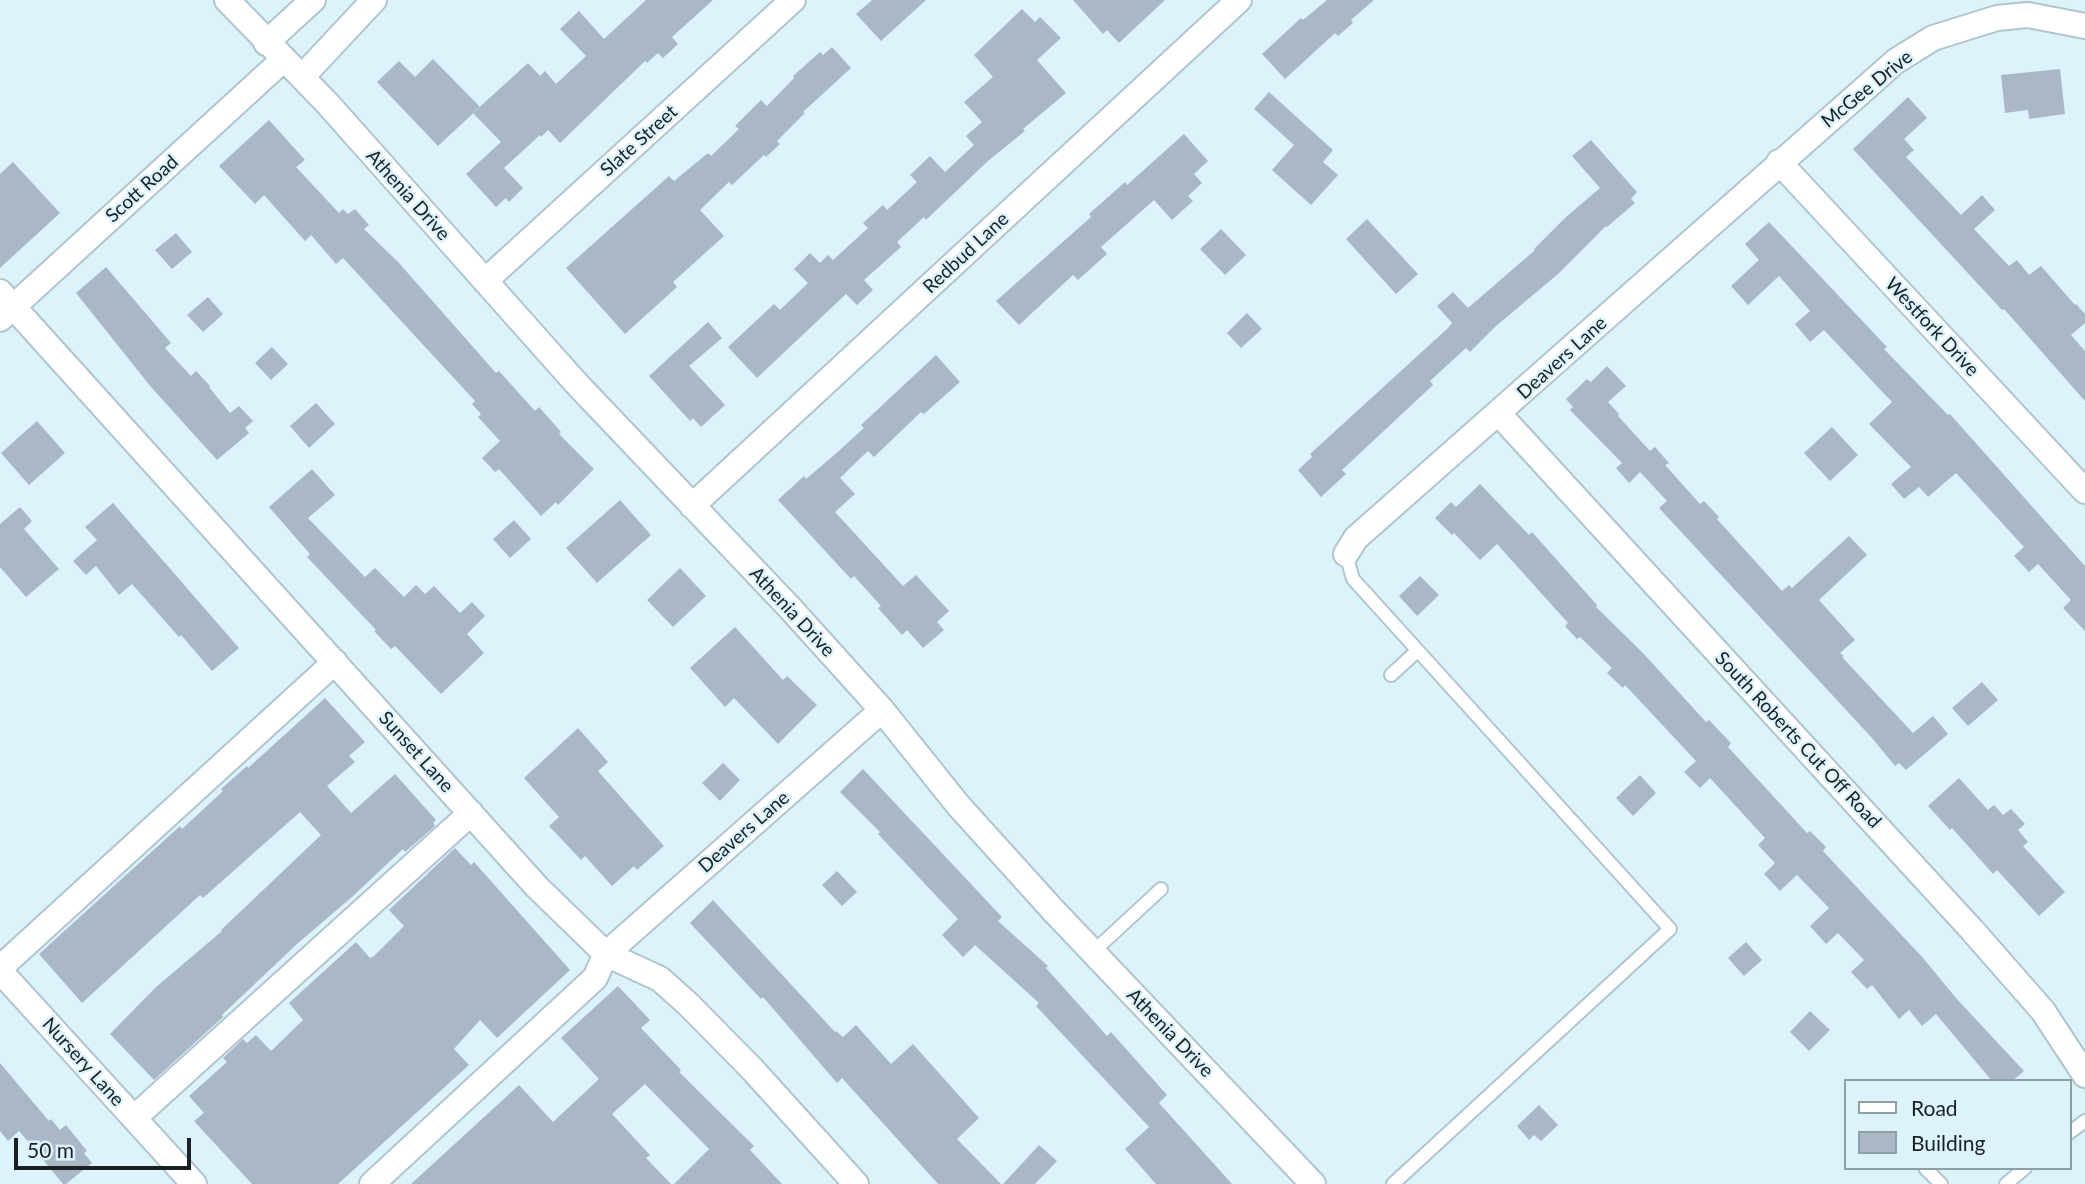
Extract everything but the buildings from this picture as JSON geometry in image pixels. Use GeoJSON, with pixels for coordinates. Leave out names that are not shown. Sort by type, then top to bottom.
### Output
{"type":"FeatureCollection","features":[{"type":"Feature","properties":{"kind":"street","name":"Athenia Drive"},"geometry":{"type":"LineString","coordinates":[[227,0],[302,77],[576,383],[790,608],[882,710],[958,805],[1093,953],[1313,1184]]}},
{"type":"Feature","properties":{"kind":"street","name":"Scott Road"},"geometry":{"type":"LineString","coordinates":[[4,306],[275,51],[313,0]]}},
{"type":"Feature","properties":{"kind":"street"},"geometry":{"type":"LineString","coordinates":[[302,77],[374,0]]}},
{"type":"Feature","properties":{"kind":"street","name":"Slate Street"},"geometry":{"type":"LineString","coordinates":[[485,281],[793,0]]}},
{"type":"Feature","properties":{"kind":"street","name":"Redbud Lane"},"geometry":{"type":"LineString","coordinates":[[692,506],[1239,0]]}},
{"type":"Feature","properties":{"kind":"street","name":"McGee Drive"},"geometry":{"type":"LineString","coordinates":[[1779,162],[1896,61],[1933,38],[1997,18],[2028,15],[2085,26]]}},
{"type":"Feature","properties":{"kind":"street","name":"Deavers Lane"},"geometry":{"type":"LineString","coordinates":[[1346,554],[1356,538],[1499,414],[1779,162]]}},
{"type":"Feature","properties":{"kind":"street","name":"Westfork Drive"},"geometry":{"type":"LineString","coordinates":[[1779,162],[2085,491]]}},
{"type":"Feature","properties":{"kind":"street","name":"Sunset Lane"},"geometry":{"type":"LineString","coordinates":[[4,306],[335,662],[537,887],[606,954],[660,979],[688,1004],[752,1069],[856,1184]]}},
{"type":"Feature","properties":{"kind":"street","name":"South Roberts Cut Off Road"},"geometry":{"type":"LineString","coordinates":[[1499,414],[1972,930],[2043,1011],[2085,1075]]}},
{"type":"Feature","properties":{"kind":"street"},"geometry":{"type":"LineString","coordinates":[[0,969],[335,662]]}},
{"type":"Feature","properties":{"kind":"street","name":"Deavers Lane"},"geometry":{"type":"LineString","coordinates":[[372,1184],[595,978],[606,954],[882,710]]}},
{"type":"Feature","properties":{"kind":"street"},"geometry":{"type":"LineString","coordinates":[[134,1118],[471,813]]}},
{"type":"Feature","properties":{"kind":"street","name":"Nursery Lane"},"geometry":{"type":"LineString","coordinates":[[0,969],[194,1184]]}},
{"type":"Feature","properties":{"kind":"lane"},"geometry":{"type":"LineString","coordinates":[[1346,554],[1353,579],[1670,929],[1393,1184]]}},
{"type":"Feature","properties":{"kind":"lane"},"geometry":{"type":"LineString","coordinates":[[1391,674],[1418,651]]}},
{"type":"Feature","properties":{"kind":"lane"},"geometry":{"type":"LineString","coordinates":[[1093,953],[1161,889]]}},
{"type":"Feature","properties":{"kind":"lane"},"geometry":{"type":"LineString","coordinates":[[1927,1170],[1941,1184]]}},
{"type":"Feature","properties":{"kind":"lane"},"geometry":{"type":"LineString","coordinates":[[2006,1184],[2023,1170]]}}]}
